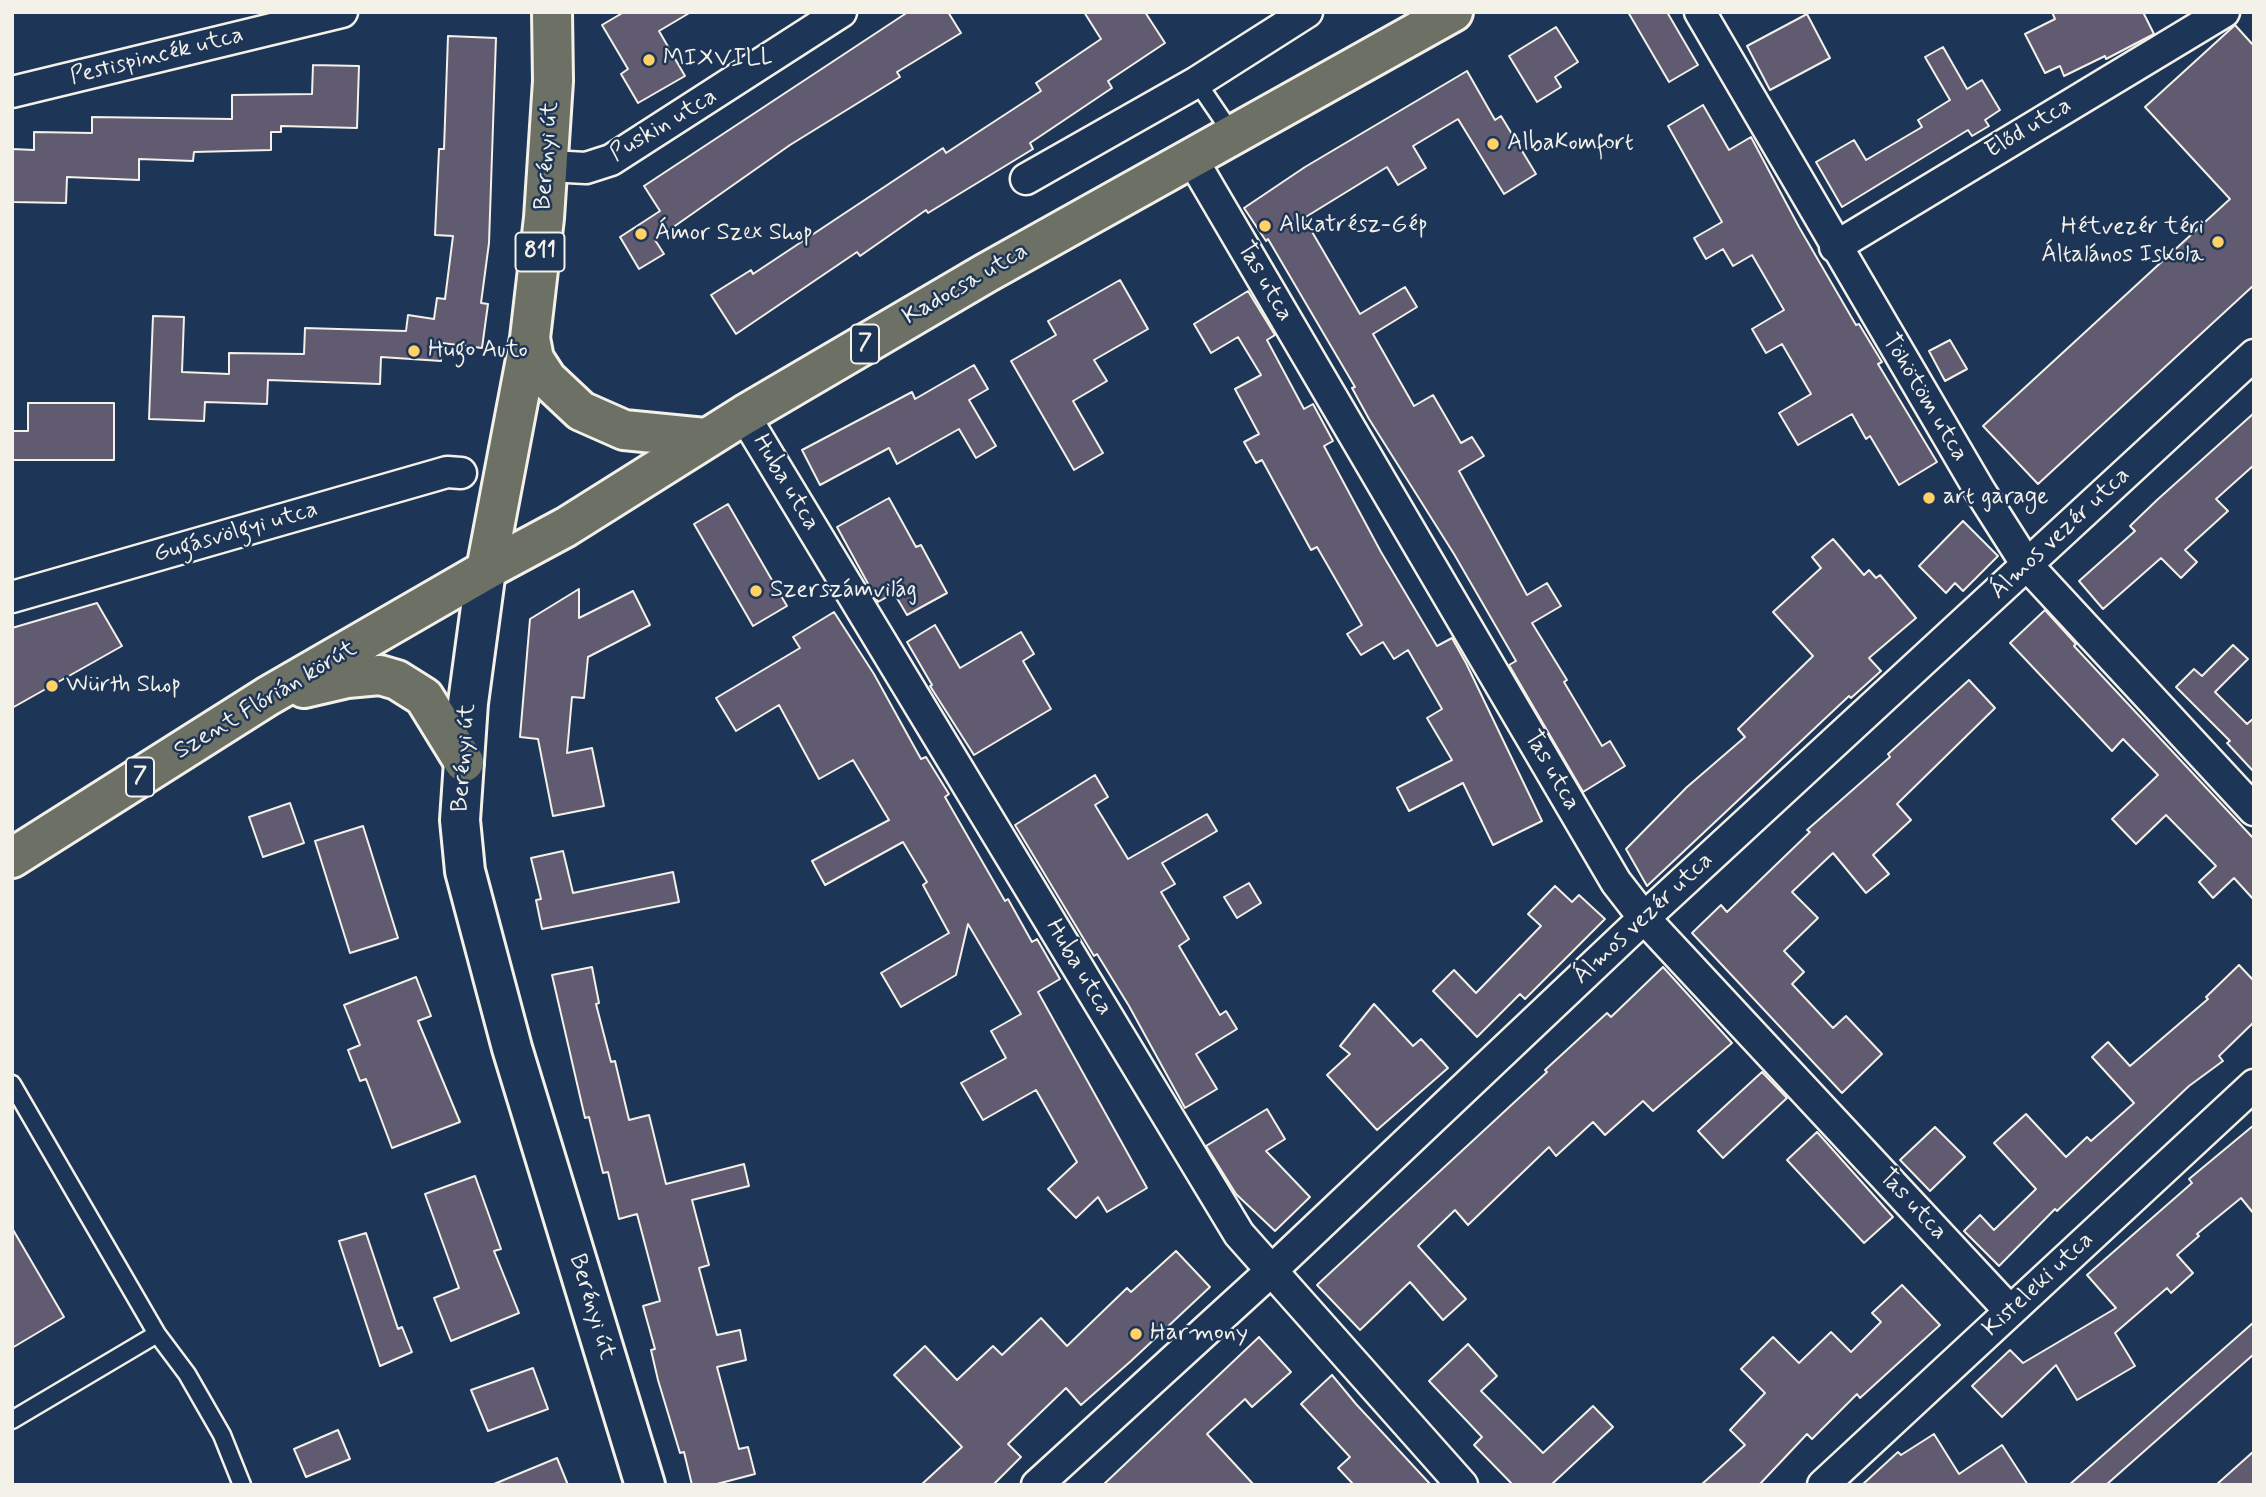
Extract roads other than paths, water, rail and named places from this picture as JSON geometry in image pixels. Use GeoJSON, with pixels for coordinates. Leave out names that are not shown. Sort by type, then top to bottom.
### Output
{"type":"FeatureCollection","features":[{"type":"Feature","properties":{"kind":"main road","name":"Berényi út"},"geometry":{"type":"LineString","coordinates":[[552,12],[553,80],[549,166],[530,338],[486,570],[468,703],[460,820],[464,871],[476,923],[645,1485]]}},
{"type":"Feature","properties":{"kind":"main road","name":"Kadocsa utca"},"geometry":{"type":"LineString","coordinates":[[486,570],[566,527],[744,415],[1443,15]]}},
{"type":"Feature","properties":{"kind":"main road"},"geometry":{"type":"LineString","coordinates":[[530,338],[534,359],[547,379],[581,411],[624,430],[705,438]]}},
{"type":"Feature","properties":{"kind":"main road","name":"Szent Flórián körút"},"geometry":{"type":"LineString","coordinates":[[12,858],[268,696],[486,570]]}},
{"type":"Feature","properties":{"kind":"main road"},"geometry":{"type":"LineString","coordinates":[[268,696],[347,678],[380,676],[397,680],[411,687],[430,704],[464,762]]}},
{"type":"Feature","properties":{"kind":"street","name":"Pestispincék utca"},"geometry":{"type":"LineString","coordinates":[[12,92],[342,12]]}},
{"type":"Feature","properties":{"kind":"street","name":"Puskin utca"},"geometry":{"type":"LineString","coordinates":[[549,166],[586,168],[611,160],[841,12]]}},
{"type":"Feature","properties":{"kind":"street"},"geometry":{"type":"LineString","coordinates":[[1026,179],[1197,82],[1307,12]]}},
{"type":"Feature","properties":{"kind":"street","name":"Töhötöm utca"},"geometry":{"type":"LineString","coordinates":[[1700,12],[1835,247],[2027,565],[2254,810]]}},
{"type":"Feature","properties":{"kind":"street","name":"Előd utca"},"geometry":{"type":"LineString","coordinates":[[1835,247],[2224,12]]}},
{"type":"Feature","properties":{"kind":"street","name":"Tas utca"},"geometry":{"type":"LineString","coordinates":[[1191,158],[1616,882],[1644,918],[2010,1311]]}},
{"type":"Feature","properties":{"kind":"street","name":"Álmos vezér utca"},"geometry":{"type":"LineString","coordinates":[[1037,1485],[1270,1272],[1644,918],[2254,355]]}},
{"type":"Feature","properties":{"kind":"street","name":"Huba utca"},"geometry":{"type":"LineString","coordinates":[[744,415],[1222,1209],[1270,1272],[1462,1485]]}},
{"type":"Feature","properties":{"kind":"street","name":"Gugásvölgyi utca"},"geometry":{"type":"LineString","coordinates":[[12,597],[447,472],[461,473]]}},
{"type":"Feature","properties":{"kind":"street","name":"Kisteleki utca"},"geometry":{"type":"LineString","coordinates":[[1823,1485],[2254,1085]]}},
{"type":"Feature","properties":{"kind":"lane"},"geometry":{"type":"LineString","coordinates":[[1197,82],[1234,137]]}},
{"type":"Feature","properties":{"kind":"lane"},"geometry":{"type":"LineString","coordinates":[[12,1084],[157,1334],[187,1374],[222,1435],[242,1485]]}},
{"type":"Feature","properties":{"kind":"lane"},"geometry":{"type":"LineString","coordinates":[[12,1420],[157,1334]]}},
{"type":"Feature","properties":{"kind":"place","name":"MIXVILL"},"geometry":{"type":"Point","coordinates":[649,60]}},
{"type":"Feature","properties":{"kind":"place","name":"AlbaKomfort"},"geometry":{"type":"Point","coordinates":[1493,144]}},
{"type":"Feature","properties":{"kind":"place","name":"Alkatrész-Gép"},"geometry":{"type":"Point","coordinates":[1265,226]}},
{"type":"Feature","properties":{"kind":"place","name":"Ámor Szex Shop"},"geometry":{"type":"Point","coordinates":[641,234]}},
{"type":"Feature","properties":{"kind":"place","name":"Hétvezér téri Általános Iskola"},"geometry":{"type":"Point","coordinates":[2218,242]}},
{"type":"Feature","properties":{"kind":"place","name":"Hugo Auto"},"geometry":{"type":"Point","coordinates":[414,351]}},
{"type":"Feature","properties":{"kind":"place","name":"art garage"},"geometry":{"type":"Point","coordinates":[1929,498]}},
{"type":"Feature","properties":{"kind":"place","name":"Szerszámvilág"},"geometry":{"type":"Point","coordinates":[756,591]}},
{"type":"Feature","properties":{"kind":"place","name":"Würth Shop"},"geometry":{"type":"Point","coordinates":[52,686]}},
{"type":"Feature","properties":{"kind":"place","name":"Harmony"},"geometry":{"type":"Point","coordinates":[1136,1334]}}]}
